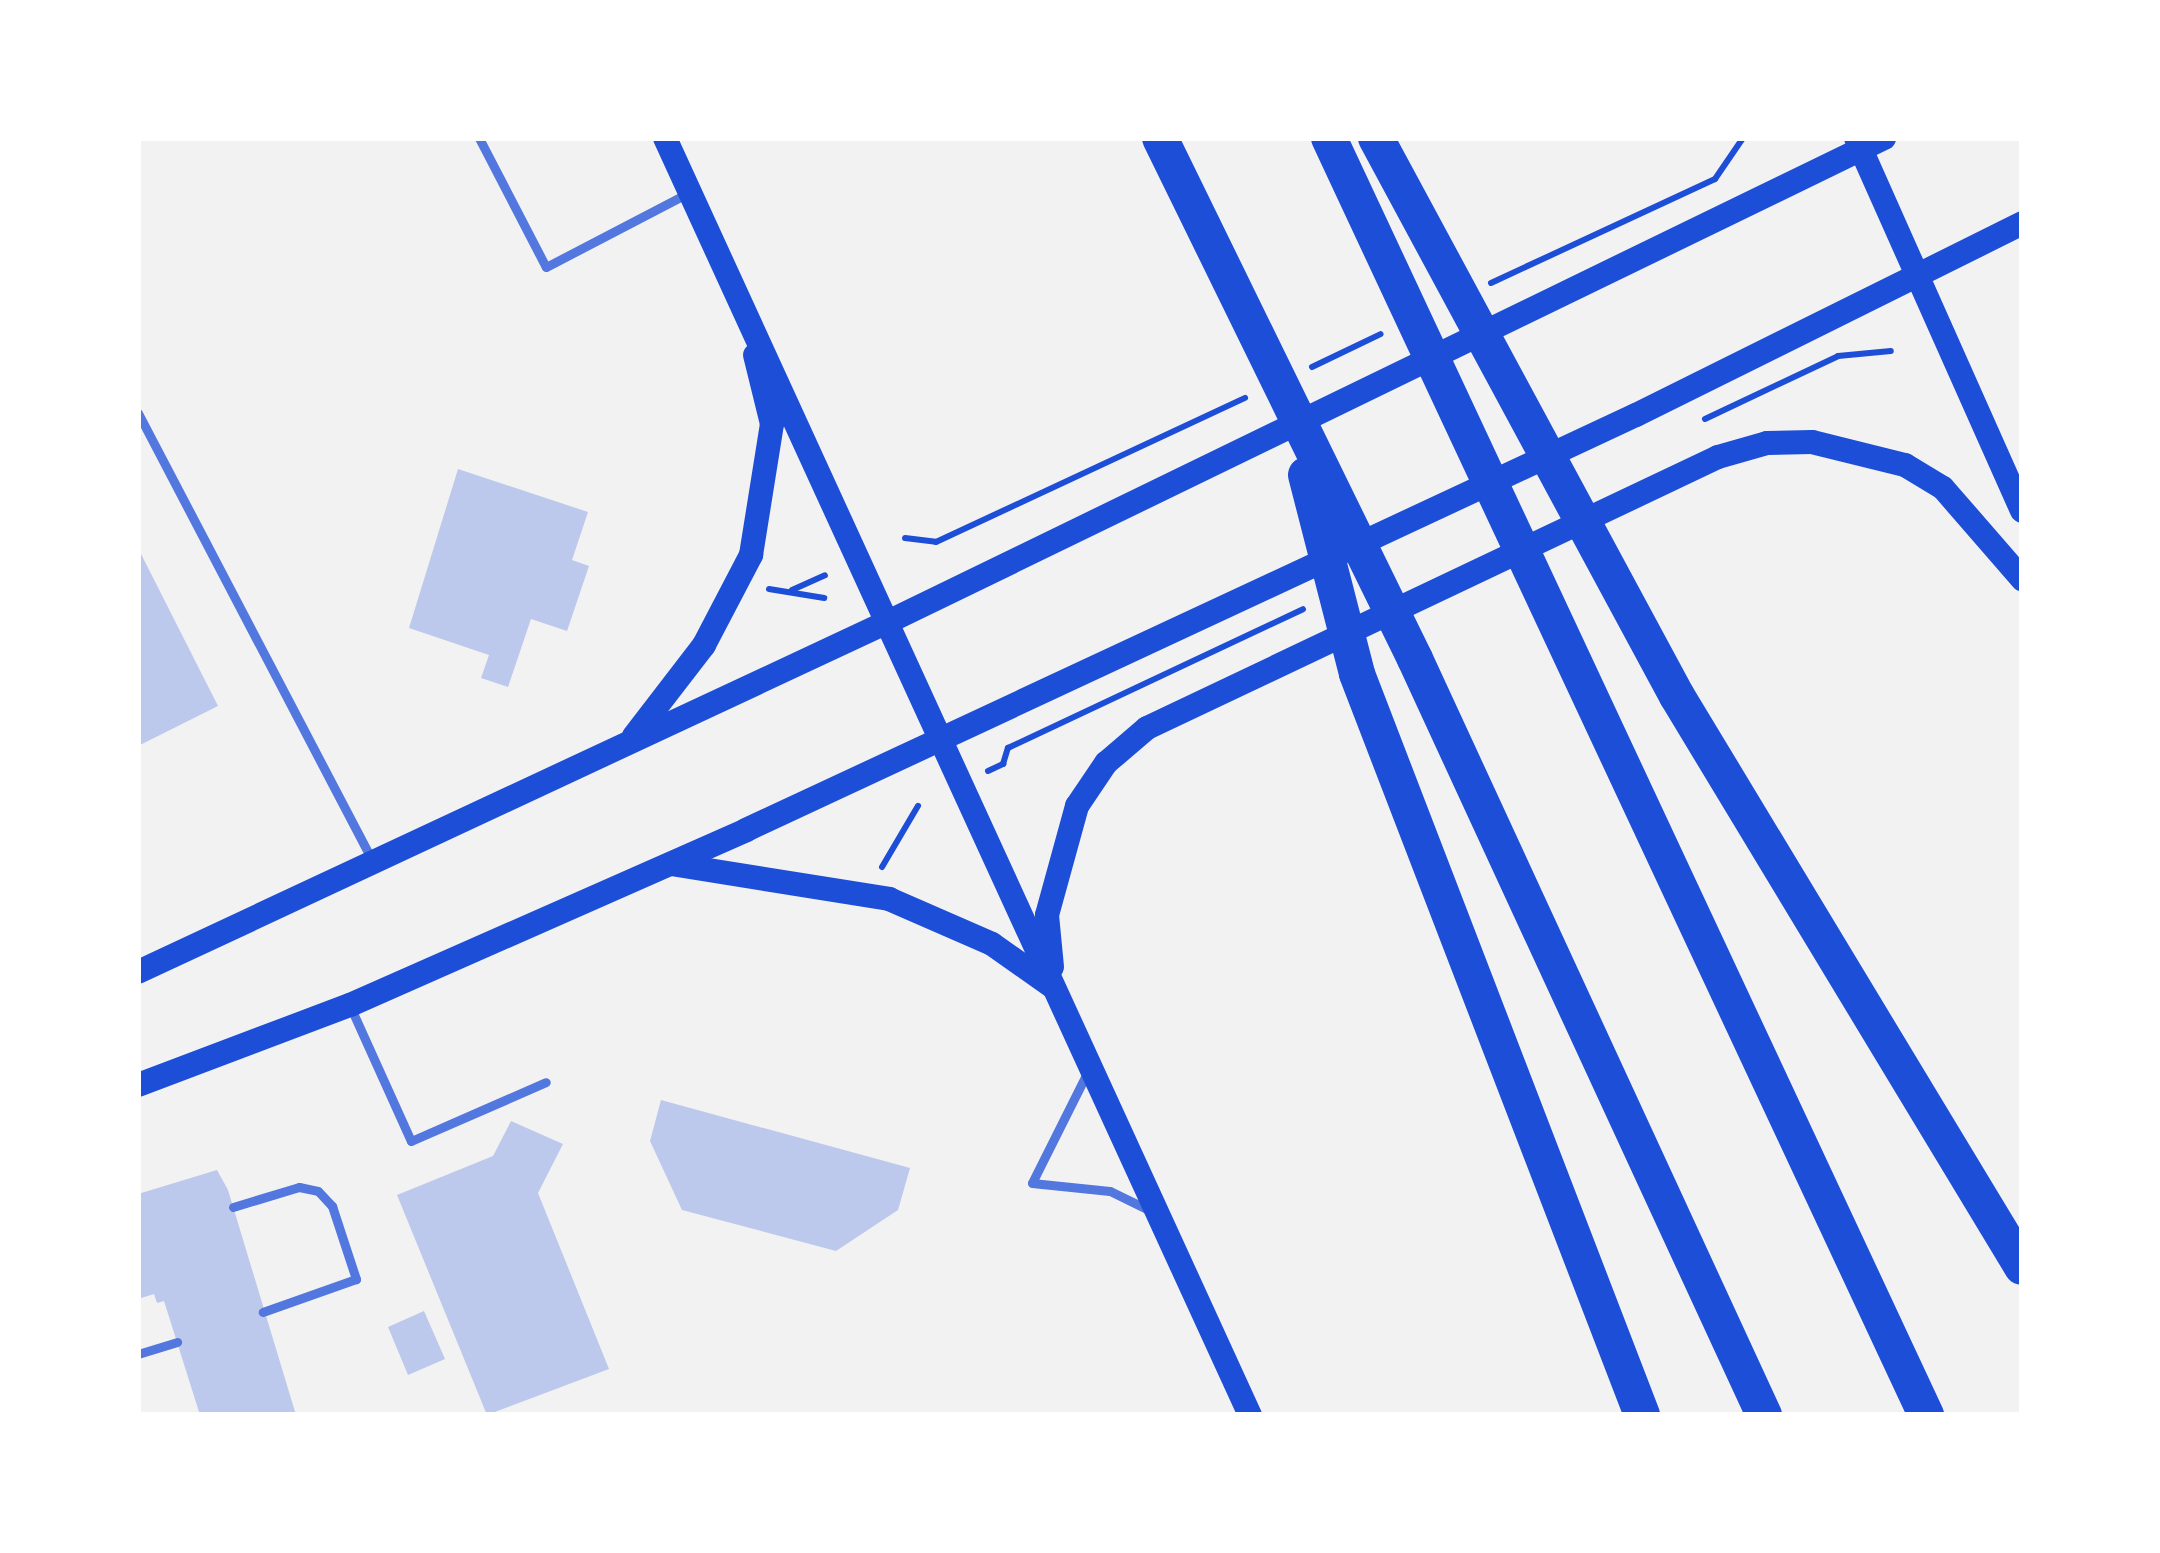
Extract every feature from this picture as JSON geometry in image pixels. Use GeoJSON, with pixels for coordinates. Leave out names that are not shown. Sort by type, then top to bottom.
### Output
{"type":"FeatureCollection","features":[{"type":"Feature","properties":{"kind":"highway"},"geometry":{"type":"LineString","coordinates":[[1160,138],[1415,659],[1763,1415]]}},
{"type":"Feature","properties":{"kind":"highway"},"geometry":{"type":"LineString","coordinates":[[1329,138],[1926,1415]]}},
{"type":"Feature","properties":{"kind":"highway"},"geometry":{"type":"LineString","coordinates":[[1376,138],[1677,696],[2022,1267]]}},
{"type":"Feature","properties":{"kind":"highway"},"geometry":{"type":"LineString","coordinates":[[1289,408],[1357,674],[1642,1415]]}},
{"type":"Feature","properties":{"kind":"main road"},"geometry":{"type":"LineString","coordinates":[[664,138],[892,620],[1153,1212],[1250,1415]]}},
{"type":"Feature","properties":{"kind":"main road"},"geometry":{"type":"LineString","coordinates":[[138,972],[1085,528],[1867,142],[1913,276],[2022,511]]}},
{"type":"Feature","properties":{"kind":"main road"},"geometry":{"type":"LineString","coordinates":[[138,1085],[350,1005],[669,864],[1636,415],[2022,224]]}},
{"type":"Feature","properties":{"kind":"main road"},"geometry":{"type":"LineString","coordinates":[[628,743],[732,597],[764,505],[772,424],[742,300]]}},
{"type":"Feature","properties":{"kind":"main road"},"geometry":{"type":"LineString","coordinates":[[1053,987],[1047,915],[1077,806],[1106,763],[1200,696],[1674,477],[1767,443],[1862,449],[1943,488],[2022,579]]}},
{"type":"Feature","properties":{"kind":"main road"},"geometry":{"type":"LineString","coordinates":[[669,864],[889,899],[992,944],[1053,987]]}},
{"type":"Feature","properties":{"kind":"lane"},"geometry":{"type":"LineString","coordinates":[[479,138],[545,267],[691,192]]}},
{"type":"Feature","properties":{"kind":"lane"},"geometry":{"type":"LineString","coordinates":[[138,413],[373,862]]}},
{"type":"Feature","properties":{"kind":"lane"},"geometry":{"type":"LineString","coordinates":[[350,1005],[411,1141],[546,1082]]}},
{"type":"Feature","properties":{"kind":"lane"},"geometry":{"type":"LineString","coordinates":[[1090,1066],[1033,1183],[1110,1191],[1153,1212]]}},
{"type":"Feature","properties":{"kind":"lane"},"geometry":{"type":"LineString","coordinates":[[233,1207],[299,1187],[318,1191],[332,1206],[356,1280],[263,1312]]}},
{"type":"Feature","properties":{"kind":"lane"},"geometry":{"type":"LineString","coordinates":[[138,1354],[177,1342]]}},
{"type":"Feature","properties":{"kind":"path"},"geometry":{"type":"LineString","coordinates":[[1714,179],[1743,138]]}},
{"type":"Feature","properties":{"kind":"path"},"geometry":{"type":"LineString","coordinates":[[1782,383],[1838,356],[1891,351]]}},
{"type":"Feature","properties":{"kind":"path"},"geometry":{"type":"LineString","coordinates":[[905,538],[936,542],[1078,476]]}},
{"type":"Feature","properties":{"kind":"path"},"geometry":{"type":"LineString","coordinates":[[788,592],[825,575]]}},
{"type":"Feature","properties":{"kind":"path"},"geometry":{"type":"LineString","coordinates":[[763,588],[824,598]]}},
{"type":"Feature","properties":{"kind":"path"},"geometry":{"type":"LineString","coordinates":[[987,771],[1003,764],[1008,748],[1135,687]]}},
{"type":"Feature","properties":{"kind":"path"},"geometry":{"type":"LineString","coordinates":[[881,871],[918,806]]}},
{"type":"Feature","properties":{"kind":"building"},"geometry":{"type":"Polygon","coordinates":[[[458,469],[588,512],[572,560],[589,566],[567,631],[531,619],[508,687],[481,678],[489,655],[409,628],[458,469]]]}},
{"type":"Feature","properties":{"kind":"building"},"geometry":{"type":"Polygon","coordinates":[[[138,548],[218,706],[138,746],[138,548]]]}},
{"type":"Feature","properties":{"kind":"building"},"geometry":{"type":"Polygon","coordinates":[[[661,1100],[910,1168],[898,1210],[836,1251],[682,1210],[650,1141],[661,1100]]]}},
{"type":"Feature","properties":{"kind":"building"},"geometry":{"type":"Polygon","coordinates":[[[511,1121],[563,1144],[538,1193],[609,1369],[487,1415],[397,1195],[493,1156],[511,1121]]]}},
{"type":"Feature","properties":{"kind":"building"},"geometry":{"type":"Polygon","coordinates":[[[217,1170],[228,1190],[296,1415],[200,1415],[164,1301],[157,1303],[154,1294],[138,1299],[138,1194],[217,1170]]]}},
{"type":"Feature","properties":{"kind":"building"},"geometry":{"type":"Polygon","coordinates":[[[424,1311],[445,1359],[408,1375],[388,1327],[424,1311]]]}}]}
